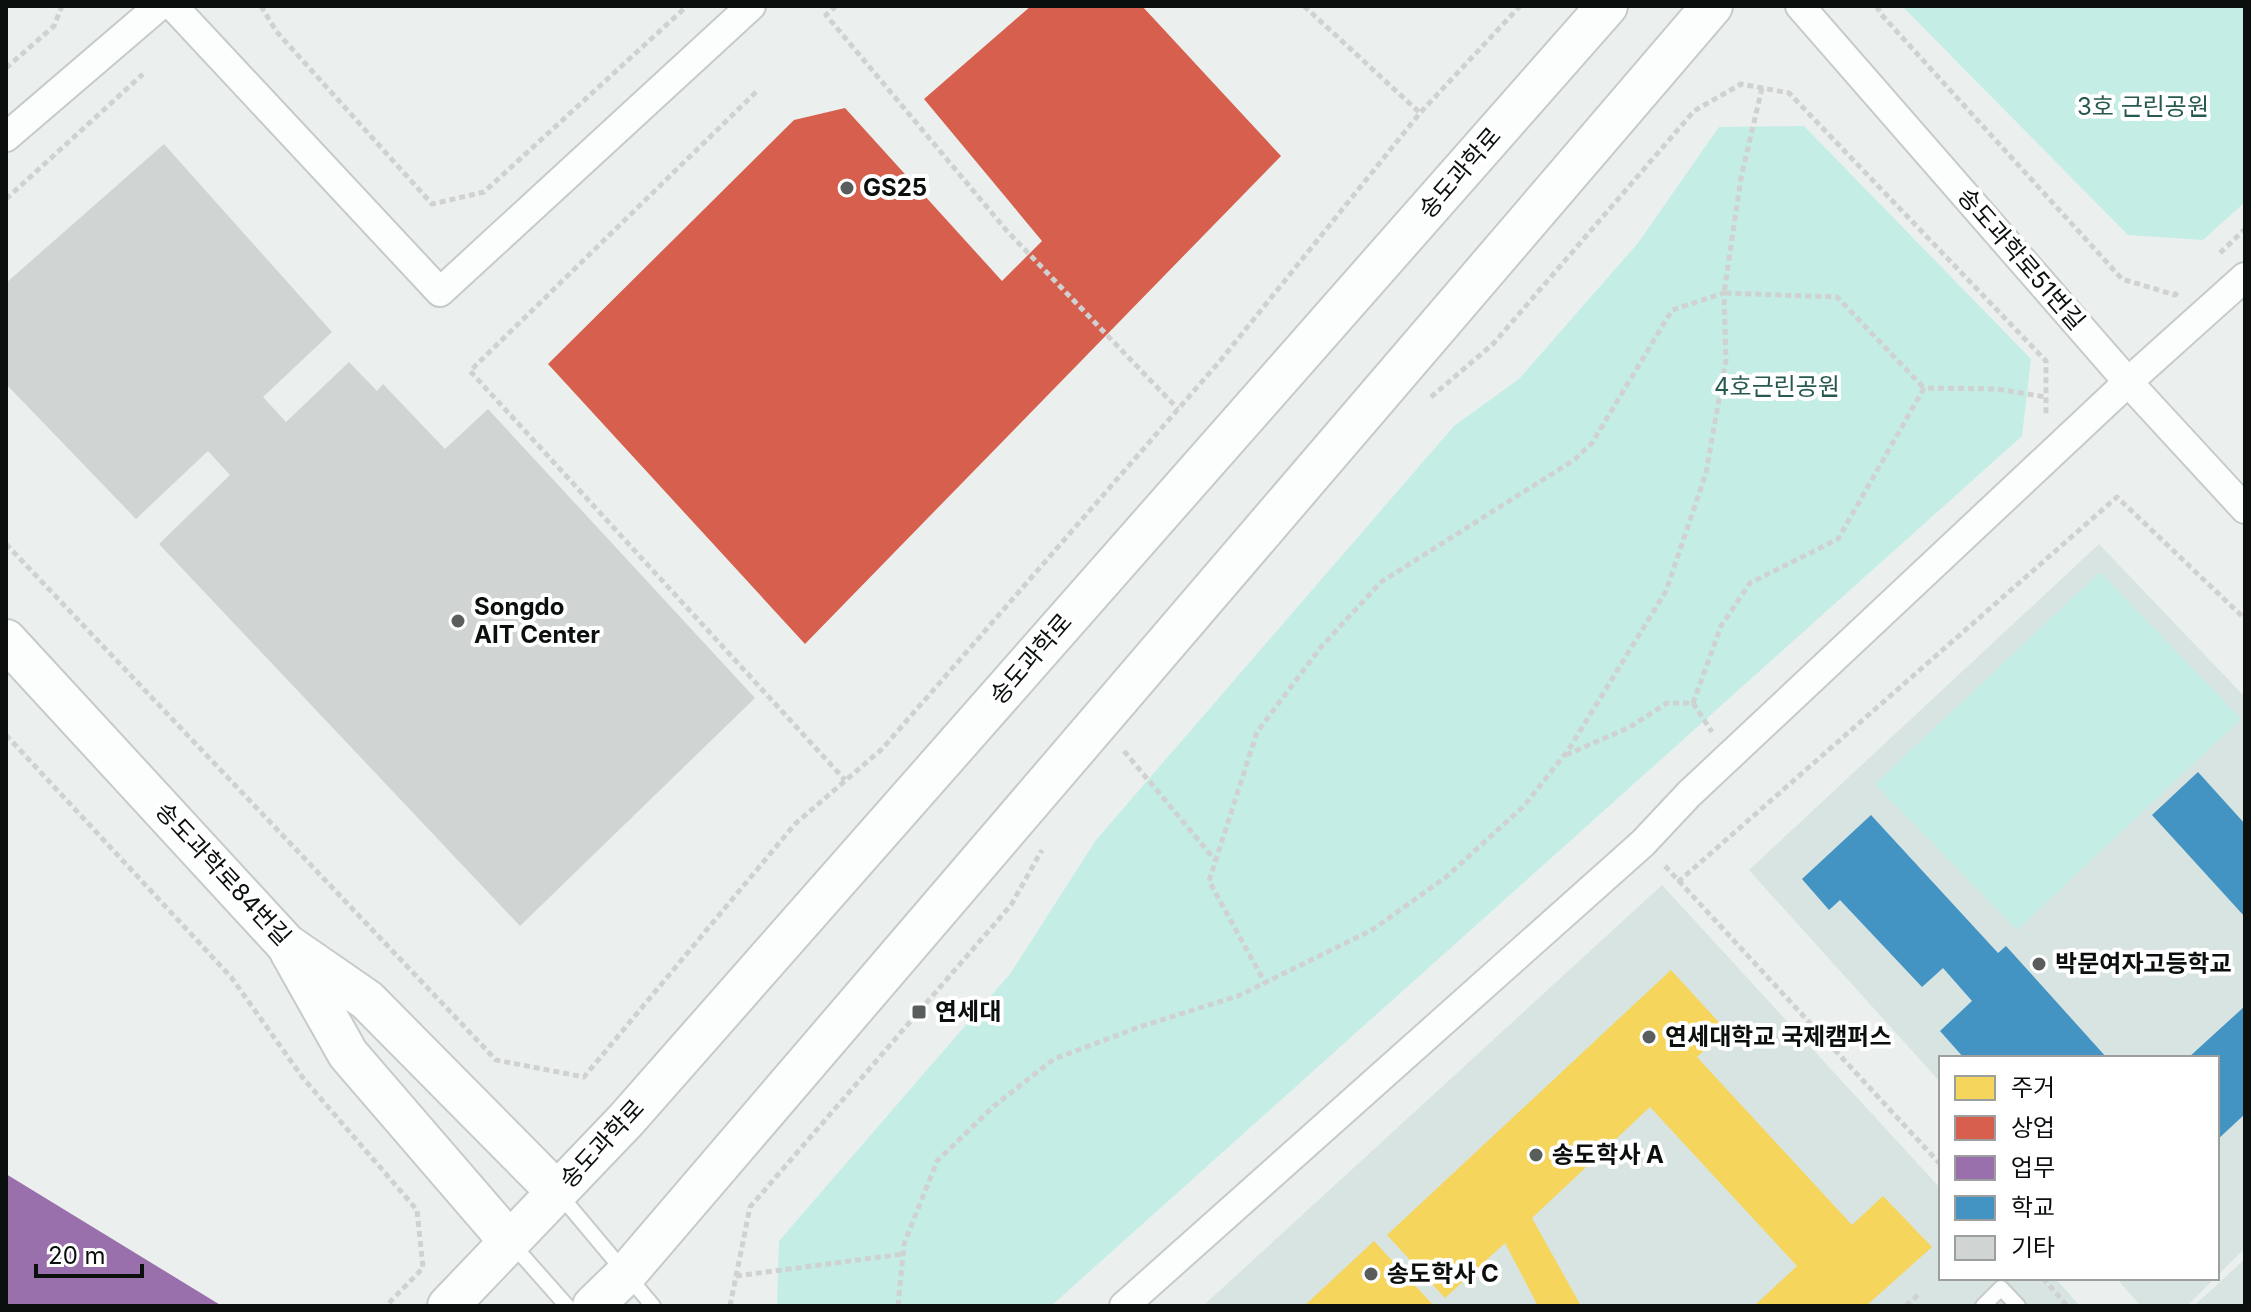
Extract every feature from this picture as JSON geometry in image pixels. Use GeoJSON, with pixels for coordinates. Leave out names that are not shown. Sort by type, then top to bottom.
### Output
{"type":"FeatureCollection","features":[{"type":"Feature","properties":{"kind":"main road","name":"송도과학로"},"geometry":{"type":"LineString","coordinates":[[448,1306],[626,1120],[1607,6]]}},
{"type":"Feature","properties":{"kind":"main road"},"geometry":{"type":"LineString","coordinates":[[593,1306],[627,1273],[1712,6]]}},
{"type":"Feature","properties":{"kind":"main road","name":"송도과학로84번길"},"geometry":{"type":"LineString","coordinates":[[6,640],[286,944],[367,1000],[557,1192]]}},
{"type":"Feature","properties":{"kind":"main road"},"geometry":{"type":"LineString","coordinates":[[286,944],[348,1054],[510,1242]]}},
{"type":"Feature","properties":{"kind":"street"},"geometry":{"type":"LineString","coordinates":[[6,137],[159,6]]}},
{"type":"Feature","properties":{"kind":"street"},"geometry":{"type":"LineString","coordinates":[[173,6],[440,292],[751,6]]}},
{"type":"Feature","properties":{"kind":"street","name":"송도과학로51번길"},"geometry":{"type":"LineString","coordinates":[[1800,6],[2128,382],[2245,509]]}},
{"type":"Feature","properties":{"kind":"street"},"geometry":{"type":"LineString","coordinates":[[1124,1306],[1643,843],[1689,794],[2128,382],[2245,277]]}},
{"type":"Feature","properties":{"kind":"lane"},"geometry":{"type":"LineString","coordinates":[[557,1192],[653,1306]]}},
{"type":"Feature","properties":{"kind":"lane"},"geometry":{"type":"LineString","coordinates":[[510,1242],[567,1306]]}},
{"type":"Feature","properties":{"kind":"lane"},"geometry":{"type":"LineString","coordinates":[[1983,1306],[2001,1288],[2018,1306]]}},
{"type":"Feature","properties":{"kind":"path"},"geometry":{"type":"LineString","coordinates":[[6,68],[54,26],[62,6]]}},
{"type":"Feature","properties":{"kind":"path"},"geometry":{"type":"LineString","coordinates":[[261,6],[276,31],[432,204],[484,192],[687,6]]}},
{"type":"Feature","properties":{"kind":"path"},"geometry":{"type":"LineString","coordinates":[[836,6],[826,15],[996,219],[1178,409]]}},
{"type":"Feature","properties":{"kind":"path"},"geometry":{"type":"LineString","coordinates":[[1304,6],[1420,113]]}},
{"type":"Feature","properties":{"kind":"path"},"geometry":{"type":"LineString","coordinates":[[6,544],[496,1060],[584,1077],[795,824],[882,749],[1220,361],[1420,113],[1520,6]]}},
{"type":"Feature","properties":{"kind":"path"},"geometry":{"type":"LineString","coordinates":[[1877,6],[2122,279],[2175,295],[2184,286]]}},
{"type":"Feature","properties":{"kind":"path"},"geometry":{"type":"LineString","coordinates":[[6,199],[143,74]]}},
{"type":"Feature","properties":{"kind":"path"},"geometry":{"type":"LineString","coordinates":[[1427,400],[1493,344],[1694,111],[1741,84],[1789,93],[2046,361],[2045,427]]}},
{"type":"Feature","properties":{"kind":"path"},"geometry":{"type":"LineString","coordinates":[[898,1306],[904,1244],[937,1161],[994,1106],[1054,1059],[1142,1026],[1238,996],[1372,930],[1446,877],[1524,806],[1564,755],[1666,591],[1706,473],[1726,360],[1724,293],[1741,178],[1762,88]]}},
{"type":"Feature","properties":{"kind":"path"},"geometry":{"type":"LineString","coordinates":[[756,92],[470,371],[845,781]]}},
{"type":"Feature","properties":{"kind":"path"},"geometry":{"type":"LineString","coordinates":[[2214,258],[2245,229]]}},
{"type":"Feature","properties":{"kind":"path"},"geometry":{"type":"LineString","coordinates":[[1265,983],[1209,881],[1257,732],[1321,647],[1381,582],[1574,460],[1597,436],[1672,310],[1724,293],[1837,297],[1924,388],[1997,389],[2046,397]]}},
{"type":"Feature","properties":{"kind":"path"},"geometry":{"type":"LineString","coordinates":[[1693,703],[1721,626],[1750,583],[1838,539],[1924,388]]}},
{"type":"Feature","properties":{"kind":"path"},"geometry":{"type":"LineString","coordinates":[[1678,882],[2117,497],[2245,619]]}},
{"type":"Feature","properties":{"kind":"path"},"geometry":{"type":"LineString","coordinates":[[1564,755],[1630,727],[1667,703],[1693,703]]}},
{"type":"Feature","properties":{"kind":"path"},"geometry":{"type":"LineString","coordinates":[[1693,703],[1712,732]]}},
{"type":"Feature","properties":{"kind":"path"},"geometry":{"type":"LineString","coordinates":[[1701,742],[1724,721]]}},
{"type":"Feature","properties":{"kind":"path"},"geometry":{"type":"LineString","coordinates":[[6,735],[231,977],[303,1078],[417,1210],[423,1268],[386,1306]]}},
{"type":"Feature","properties":{"kind":"path"},"geometry":{"type":"LineString","coordinates":[[1112,760],[1122,748],[1215,861]]}},
{"type":"Feature","properties":{"kind":"path"},"geometry":{"type":"LineString","coordinates":[[730,1306],[750,1207],[1011,905],[1046,843]]}},
{"type":"Feature","properties":{"kind":"path"},"geometry":{"type":"LineString","coordinates":[[1643,843],[1939,1163]]}},
{"type":"Feature","properties":{"kind":"path"},"geometry":{"type":"LineString","coordinates":[[736,1276],[903,1254]]}},
{"type":"Feature","properties":{"kind":"path"},"geometry":{"type":"LineString","coordinates":[[2045,1280],[2067,1306]]}},
{"type":"Feature","properties":{"kind":"path"},"geometry":{"type":"LineString","coordinates":[[1906,1306],[1919,1294]]}},
{"type":"Feature","properties":{"kind":"shaded area","name":"박문여자고등학교"},"geometry":{"type":"Polygon","coordinates":[[[2099,544],[2245,697],[2245,1248],[2219,1274],[2219,1056],[1939,1056],[1939,1081],[1749,870],[2099,544]]]}},
{"type":"Feature","properties":{"kind":"shaded area","name":"연세대학교 국제캠퍼스"},"geometry":{"type":"Polygon","coordinates":[[[1662,885],[1939,1187],[1939,1280],[2057,1280],[2080,1306],[1203,1306],[1662,885]]]}},
{"type":"Feature","properties":{"kind":"shaded area"},"geometry":{"type":"Polygon","coordinates":[[[2245,1259],[2245,1306],[2194,1306],[2245,1259]]]}},
{"type":"Feature","properties":{"kind":"shaded area"},"geometry":{"type":"Polygon","coordinates":[[[2118,1280],[2213,1280],[2187,1306],[2141,1306],[2118,1280]]]}},
{"type":"Feature","properties":{"kind":"green space","name":"3호 근린공원"},"geometry":{"type":"Polygon","coordinates":[[[1902,6],[2245,6],[2245,202],[2203,240],[2128,235],[1902,6]]]}},
{"type":"Feature","properties":{"kind":"green space","name":"4호근린공원"},"geometry":{"type":"Polygon","coordinates":[[[1804,126],[2031,359],[2022,436],[1051,1306],[777,1306],[779,1241],[1010,974],[1096,840],[1454,426],[1519,379],[1638,243],[1719,127],[1804,126]]]}},
{"type":"Feature","properties":{"kind":"green space"},"geometry":{"type":"Polygon","coordinates":[[[2100,572],[2241,719],[2017,930],[1875,784],[2100,572]]]}},
{"type":"Feature","properties":{"kind":"building: 주거"},"geometry":{"type":"Polygon","coordinates":[[[340,379],[365,406],[370,401],[390,422],[400,412],[424,439],[239,618],[170,543],[340,379]]]}},
{"type":"Feature","properties":{"kind":"building: 주거","name":"Songdo AIT Center"},"geometry":{"type":"Polygon","coordinates":[[[534,542],[612,627],[629,612],[707,700],[546,856],[410,707],[489,629],[468,602],[534,542]]]}},
{"type":"Feature","properties":{"kind":"building: 주거","name":"송도학사 A"},"geometry":{"type":"Polygon","coordinates":[[[1671,970],[1726,1030],[1697,1057],[1852,1225],[1883,1196],[1932,1247],[1866,1306],[1754,1306],[1797,1266],[1650,1107],[1532,1218],[1581,1306],[1538,1306],[1505,1243],[1445,1298],[1387,1235],[1671,970]]]}},
{"type":"Feature","properties":{"kind":"building: 주거","name":"송도학사 C"},"geometry":{"type":"Polygon","coordinates":[[[1374,1241],[1434,1306],[1304,1306],[1374,1241]]]}},
{"type":"Feature","properties":{"kind":"building: 상업"},"geometry":{"type":"Polygon","coordinates":[[[1031,6],[1142,6],[1281,156],[805,644],[548,364],[794,120],[845,108],[1002,281],[1042,241],[924,99],[1031,6]]]}},
{"type":"Feature","properties":{"kind":"building: 업무"},"geometry":{"type":"Polygon","coordinates":[[[6,1174],[222,1306],[6,1306],[6,1174]]]}},
{"type":"Feature","properties":{"kind":"building: 학교"},"geometry":{"type":"Polygon","coordinates":[[[2198,772],[2245,824],[2245,917],[2152,815],[2198,772]]]}},
{"type":"Feature","properties":{"kind":"building: 학교"},"geometry":{"type":"Polygon","coordinates":[[[1871,815],[1998,953],[2006,946],[2105,1056],[1962,1056],[1940,1031],[1972,1001],[1943,968],[1922,987],[1840,900],[1829,910],[1802,879],[1871,815]]]}},
{"type":"Feature","properties":{"kind":"building: 학교"},"geometry":{"type":"Polygon","coordinates":[[[2245,1006],[2245,1114],[2219,1138],[2219,1056],[2190,1056],[2245,1006]]]}},
{"type":"Feature","properties":{"kind":"building: 기타","name":"Songdo AIT Center"},"geometry":{"type":"Polygon","coordinates":[[[164,144],[332,332],[263,397],[286,422],[349,362],[377,391],[383,384],[445,449],[488,409],[755,698],[520,926],[159,544],[230,475],[208,451],[136,519],[6,384],[6,283],[164,144]]]}},
{"type":"Feature","properties":{"kind":"place","name":"GS25"},"geometry":{"type":"Point","coordinates":[847,188]}},
{"type":"Feature","properties":{"kind":"place","name":"Songdo AIT Center"},"geometry":{"type":"Point","coordinates":[458,621]}},
{"type":"Feature","properties":{"kind":"place","name":"박문여자고등학교"},"geometry":{"type":"Point","coordinates":[2039,964]}},
{"type":"Feature","properties":{"kind":"place","name":"연세대"},"geometry":{"type":"Point","coordinates":[919,1012]}},
{"type":"Feature","properties":{"kind":"place","name":"연세대학교 국제캠퍼스"},"geometry":{"type":"Point","coordinates":[1649,1037]}},
{"type":"Feature","properties":{"kind":"place","name":"송도학사 A"},"geometry":{"type":"Point","coordinates":[1536,1155]}},
{"type":"Feature","properties":{"kind":"place","name":"송도학사 C"},"geometry":{"type":"Point","coordinates":[1371,1274]}}]}
